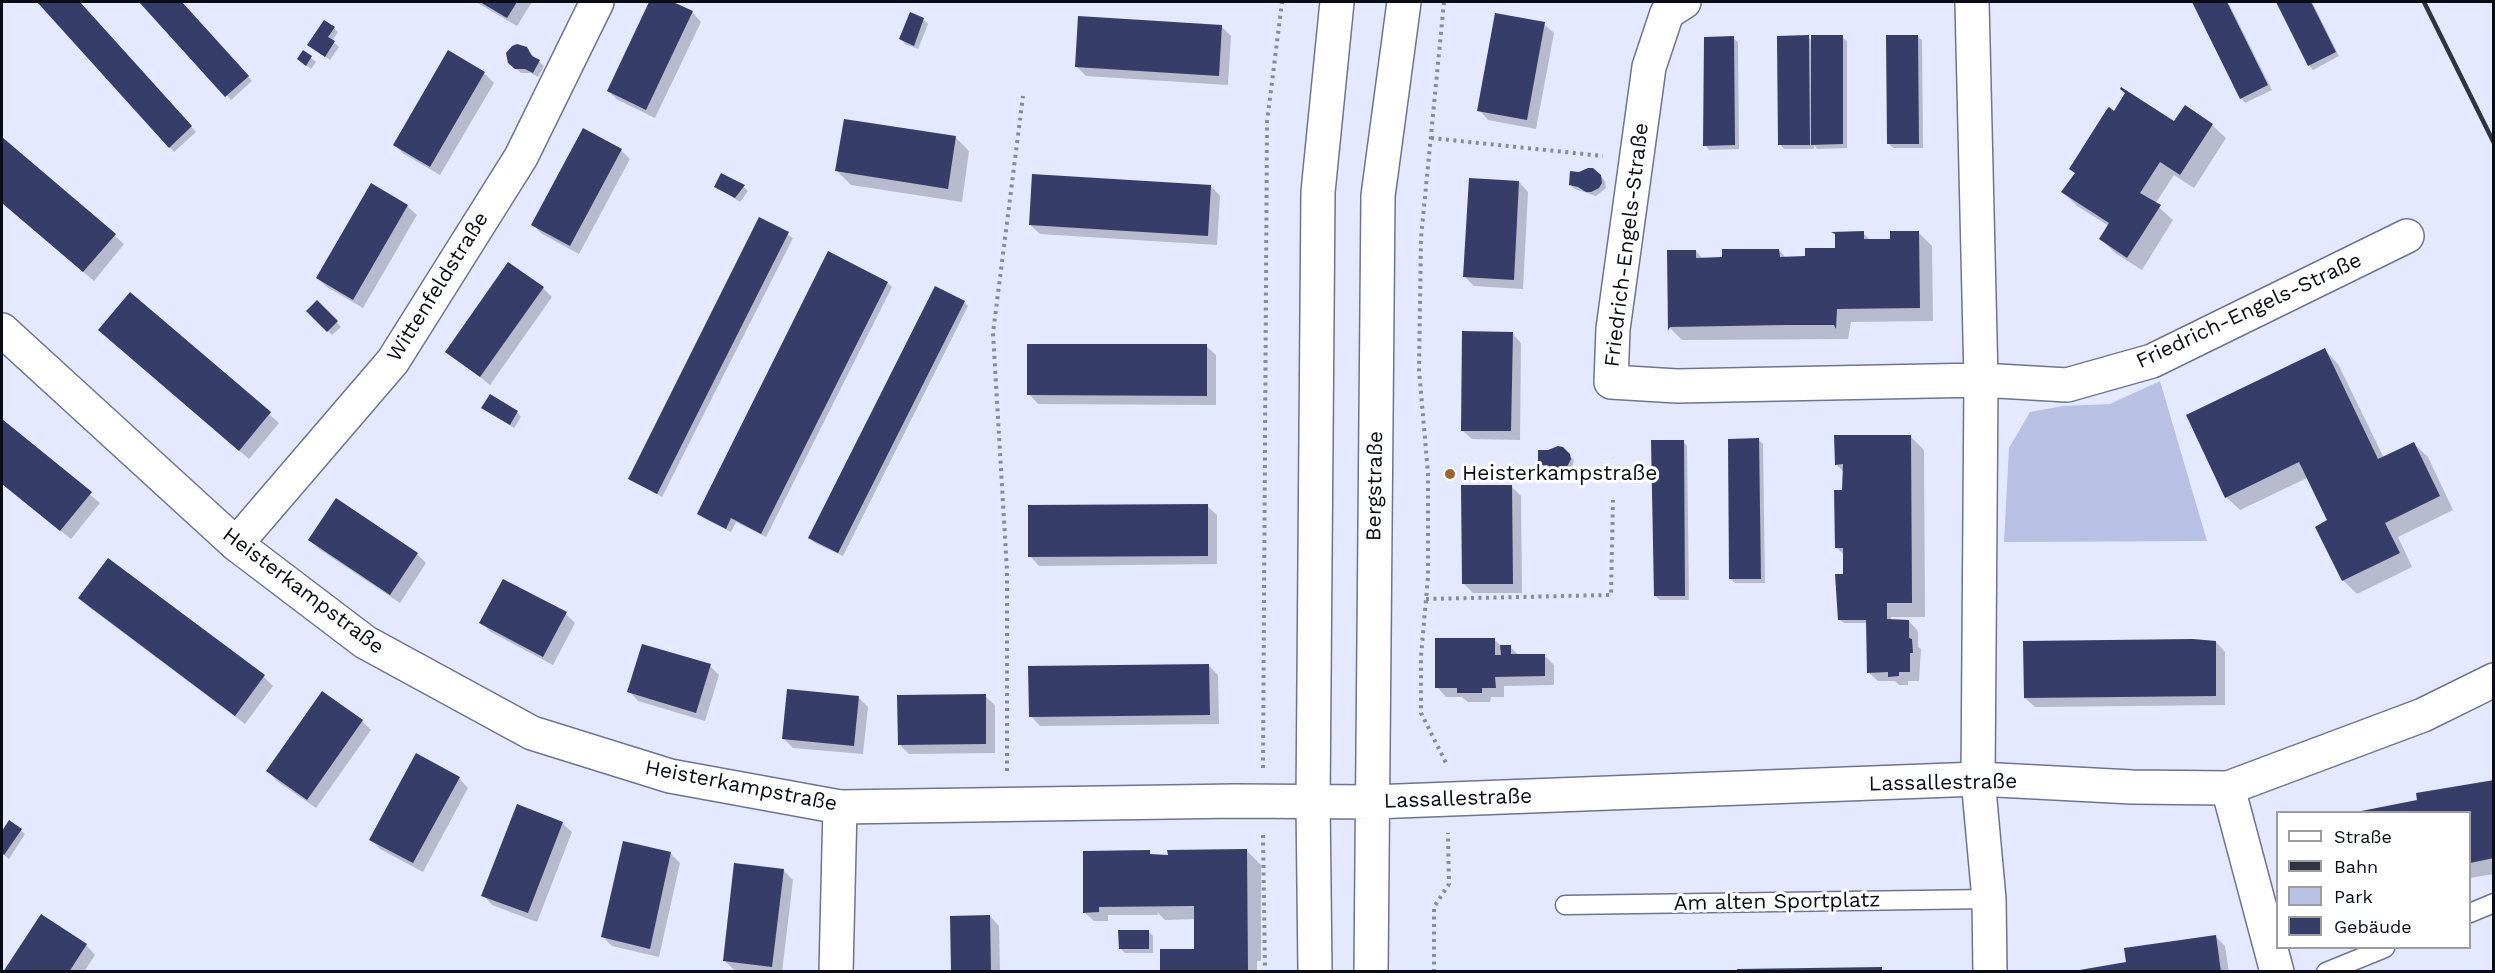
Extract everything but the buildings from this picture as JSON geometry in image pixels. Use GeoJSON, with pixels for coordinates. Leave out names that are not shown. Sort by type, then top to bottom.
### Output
{"type":"FeatureCollection","features":[{"type":"Feature","properties":{"kind":"street","name":"Wittenfeldstraße"},"geometry":{"type":"LineString","coordinates":[[236,544],[393,361],[520,157],[597,2]]}},
{"type":"Feature","properties":{"kind":"street"},"geometry":{"type":"LineString","coordinates":[[1315,972],[1313,802],[1318,192],[1337,2]]}},
{"type":"Feature","properties":{"kind":"street","name":"Bergstraße"},"geometry":{"type":"LineString","coordinates":[[1371,972],[1378,196],[1404,2]]}},
{"type":"Feature","properties":{"kind":"street","name":"Friedrich-Engels-Straße"},"geometry":{"type":"LineString","coordinates":[[1684,2],[1667,12],[1649,67],[1614,329],[1611,382],[1677,386],[1981,380],[2067,385],[2152,360],[2407,236]]}},
{"type":"Feature","properties":{"kind":"street"},"geometry":{"type":"LineString","coordinates":[[1972,2],[1981,380],[1978,779],[1989,899],[1990,972]]}},
{"type":"Feature","properties":{"kind":"street","name":"Heisterkampstraße"},"geometry":{"type":"LineString","coordinates":[[2,330],[236,544],[365,642],[532,733],[670,776],[840,807],[1263,801],[1372,802]]}},
{"type":"Feature","properties":{"kind":"street","name":"Lassallestraße"},"geometry":{"type":"LineString","coordinates":[[1372,802],[1978,779],[2132,787],[2228,788],[2423,715],[2493,680]]}},
{"type":"Feature","properties":{"kind":"street"},"geometry":{"type":"LineString","coordinates":[[2228,788],[2277,972]]}},
{"type":"Feature","properties":{"kind":"street"},"geometry":{"type":"LineString","coordinates":[[836,972],[840,807]]}},
{"type":"Feature","properties":{"kind":"lane","name":"Am alten Sportplatz"},"geometry":{"type":"LineString","coordinates":[[1565,905],[1989,899]]}},
{"type":"Feature","properties":{"kind":"lane"},"geometry":{"type":"LineString","coordinates":[[2471,912],[2493,903]]}},
{"type":"Feature","properties":{"kind":"lane"},"geometry":{"type":"LineString","coordinates":[[2326,972],[2383,949]]}},
{"type":"Feature","properties":{"kind":"path"},"geometry":{"type":"LineString","coordinates":[[1265,972],[1263,801],[1268,122],[1282,2]]}},
{"type":"Feature","properties":{"kind":"path"},"geometry":{"type":"LineString","coordinates":[[1434,972],[1434,908],[1449,884],[1447,762],[1421,713],[1421,656],[1428,578],[1428,473],[1419,370],[1421,238],[1444,2]]}},
{"type":"Feature","properties":{"kind":"path"},"geometry":{"type":"LineString","coordinates":[[1008,805],[1006,571],[993,333],[1023,96]]}},
{"type":"Feature","properties":{"kind":"path"},"geometry":{"type":"LineString","coordinates":[[1431,138],[1636,159]]}},
{"type":"Feature","properties":{"kind":"path"},"geometry":{"type":"LineString","coordinates":[[1426,599],[1611,596],[1613,500]]}},
{"type":"Feature","properties":{"kind":"green space"},"geometry":{"type":"Polygon","coordinates":[[[2160,381],[2207,541],[2004,542],[2009,448],[2030,412],[2063,406],[2110,404],[2160,381]]]}},
{"type":"Feature","properties":{"kind":"railway"},"geometry":{"type":"LineString","coordinates":[[2424,2],[2494,143]]}},
{"type":"Feature","properties":{"kind":"place","name":"Heisterkampstraße"},"geometry":{"type":"Point","coordinates":[1450,474]}}]}
